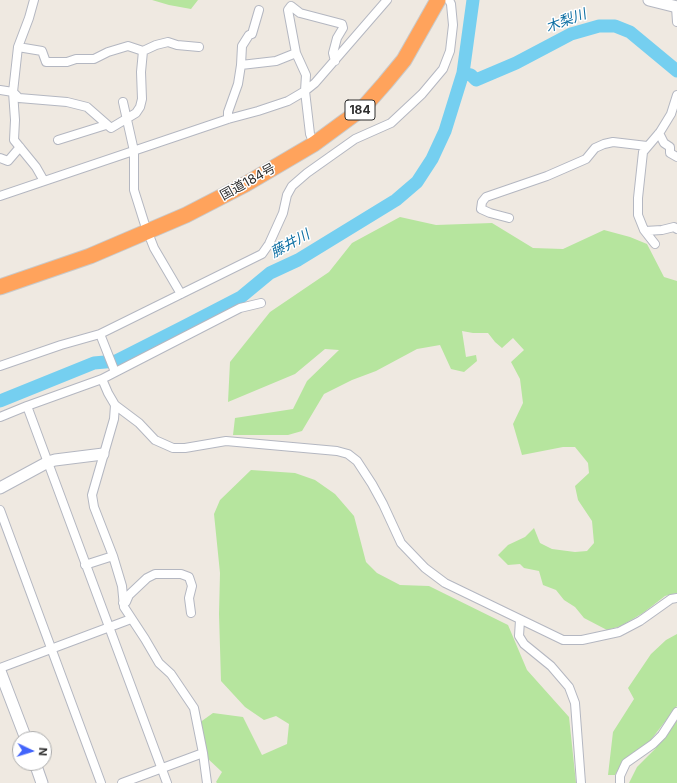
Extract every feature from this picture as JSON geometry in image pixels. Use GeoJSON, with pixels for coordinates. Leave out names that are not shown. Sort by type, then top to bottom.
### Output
{"type":"FeatureCollection","features":[{"type":"Feature","properties":{"kind":"highway","name":"国道184号"},"geometry":{"type":"LineString","coordinates":[[0,287],[90,256],[186,215],[246,184],[314,144],[363,108],[390,77],[404,60],[438,0]]}},
{"type":"Feature","properties":{"kind":"street"},"geometry":{"type":"LineString","coordinates":[[34,0],[18,48],[13,92],[15,120],[14,140],[36,167],[44,181]]}},
{"type":"Feature","properties":{"kind":"street"},"geometry":{"type":"LineString","coordinates":[[0,196],[134,150],[288,101],[316,83],[387,0]]}},
{"type":"Feature","properties":{"kind":"street"},"geometry":{"type":"LineString","coordinates":[[0,366],[61,345],[100,334],[262,254],[269,244],[283,213],[287,195],[292,186],[307,173],[355,140],[391,123],[422,94],[442,69],[450,51],[453,25],[451,4],[448,0]]}},
{"type":"Feature","properties":{"kind":"street"},"geometry":{"type":"LineString","coordinates":[[649,0],[676,7],[677,22]]}},
{"type":"Feature","properties":{"kind":"street"},"geometry":{"type":"LineString","coordinates":[[314,144],[310,134],[305,91],[306,75],[296,53],[288,10],[292,6],[300,13],[342,24],[343,28],[337,38],[332,53],[334,61]]}},
{"type":"Feature","properties":{"kind":"street"},"geometry":{"type":"LineString","coordinates":[[228,119],[228,112],[238,84],[242,46],[249,35],[252,34],[259,10]]}},
{"type":"Feature","properties":{"kind":"street"},"geometry":{"type":"LineString","coordinates":[[18,48],[42,51],[46,62],[67,62],[76,59],[94,59],[108,52],[128,46],[143,51],[156,45],[168,42],[177,45],[199,47]]}},
{"type":"Feature","properties":{"kind":"street"},"geometry":{"type":"LineString","coordinates":[[0,90],[13,92],[19,98],[67,102],[87,107],[111,128],[136,113],[140,106],[142,99],[141,72],[143,51]]}},
{"type":"Feature","properties":{"kind":"street"},"geometry":{"type":"LineString","coordinates":[[241,65],[276,61],[296,53]]}},
{"type":"Feature","properties":{"kind":"street"},"geometry":{"type":"LineString","coordinates":[[655,244],[645,231],[638,215],[643,152],[659,133],[671,114],[677,95]]}},
{"type":"Feature","properties":{"kind":"street"},"geometry":{"type":"LineString","coordinates":[[123,102],[134,150],[134,190],[154,248],[181,294]]}},
{"type":"Feature","properties":{"kind":"street"},"geometry":{"type":"LineString","coordinates":[[58,140],[106,125]]}},
{"type":"Feature","properties":{"kind":"street"},"geometry":{"type":"LineString","coordinates":[[659,133],[664,143],[670,147],[670,153],[677,157]]}},
{"type":"Feature","properties":{"kind":"street"},"geometry":{"type":"LineString","coordinates":[[510,218],[481,209],[482,202],[486,198],[547,176],[586,159],[595,148],[604,144],[613,142],[647,146]]}},
{"type":"Feature","properties":{"kind":"street"},"geometry":{"type":"LineString","coordinates":[[0,158],[8,161],[20,147]]}},
{"type":"Feature","properties":{"kind":"street"},"geometry":{"type":"LineString","coordinates":[[645,231],[662,230],[674,227],[677,229]]}},
{"type":"Feature","properties":{"kind":"street"},"geometry":{"type":"LineString","coordinates":[[0,417],[102,379],[114,370],[240,308],[261,303]]}},
{"type":"Feature","properties":{"kind":"street"},"geometry":{"type":"LineString","coordinates":[[100,334],[114,370]]}},
{"type":"Feature","properties":{"kind":"street"},"geometry":{"type":"LineString","coordinates":[[102,379],[115,405],[139,423],[155,440],[173,448],[185,448],[226,441],[337,451],[348,454],[357,461],[372,484],[401,543],[425,568],[444,583],[563,640],[582,640],[619,632],[640,621],[671,599],[677,598]]}},
{"type":"Feature","properties":{"kind":"street"},"geometry":{"type":"LineString","coordinates":[[115,405],[114,419],[92,495],[94,507],[113,556],[122,586],[124,607],[159,662],[171,674],[194,708],[207,783]]}},
{"type":"Feature","properties":{"kind":"street"},"geometry":{"type":"LineString","coordinates":[[27,406],[167,783]]}},
{"type":"Feature","properties":{"kind":"street"},"geometry":{"type":"LineString","coordinates":[[0,488],[48,462],[103,454]]}},
{"type":"Feature","properties":{"kind":"street"},"geometry":{"type":"LineString","coordinates":[[0,510],[101,783]]}},
{"type":"Feature","properties":{"kind":"street"},"geometry":{"type":"LineString","coordinates":[[85,565],[113,556]]}},
{"type":"Feature","properties":{"kind":"street"},"geometry":{"type":"LineString","coordinates":[[123,603],[126,602],[129,595],[147,578],[155,574],[181,574],[190,577],[192,586],[189,598],[192,613]]}},
{"type":"Feature","properties":{"kind":"street"},"geometry":{"type":"LineString","coordinates":[[23,731],[0,669],[131,619]]}},
{"type":"Feature","properties":{"kind":"street"},"geometry":{"type":"LineString","coordinates":[[520,620],[519,636],[524,644],[551,666],[569,687],[575,703],[581,783]]}},
{"type":"Feature","properties":{"kind":"street"},"geometry":{"type":"LineString","coordinates":[[620,783],[620,776],[626,763],[653,744],[662,735],[677,712]]}},
{"type":"Feature","properties":{"kind":"street"},"geometry":{"type":"LineString","coordinates":[[122,783],[203,753]]}},
{"type":"Feature","properties":{"kind":"street"},"geometry":{"type":"LineString","coordinates":[[38,771],[42,783]]}},
{"type":"Feature","properties":{"kind":"green space"},"geometry":{"type":"Polygon","coordinates":[[[152,0],[198,0],[191,9],[152,0]]]}},
{"type":"Feature","properties":{"kind":"green space"},"geometry":{"type":"Polygon","coordinates":[[[400,217],[436,225],[492,223],[533,248],[563,249],[604,230],[630,237],[647,244],[664,277],[677,281],[677,593],[665,596],[643,613],[621,626],[607,630],[584,618],[575,607],[564,600],[556,590],[543,585],[539,571],[524,568],[520,564],[508,565],[498,555],[508,545],[525,537],[534,528],[540,543],[552,549],[575,552],[587,551],[594,543],[592,521],[578,500],[575,486],[589,473],[588,463],[575,447],[563,447],[522,455],[513,424],[523,403],[520,379],[511,362],[524,350],[513,338],[502,348],[488,333],[462,331],[466,357],[476,355],[477,361],[464,372],[451,369],[440,345],[417,349],[376,371],[352,380],[324,394],[302,431],[288,435],[233,435],[235,418],[293,409],[307,381],[339,350],[325,349],[295,374],[228,402],[230,362],[270,312],[329,272],[352,243],[400,217]]]}},
{"type":"Feature","properties":{"kind":"green space"},"geometry":{"type":"Polygon","coordinates":[[[251,470],[295,473],[315,480],[335,494],[354,516],[366,562],[377,573],[400,585],[429,586],[508,625],[527,670],[569,717],[576,783],[217,783],[216,782],[222,772],[205,756],[199,723],[213,713],[243,717],[262,755],[287,744],[289,724],[276,716],[264,720],[245,707],[221,681],[219,614],[220,573],[214,514],[220,500],[251,470]]]}},
{"type":"Feature","properties":{"kind":"green space"},"geometry":{"type":"Polygon","coordinates":[[[677,634],[677,706],[650,741],[623,761],[615,775],[608,775],[613,732],[634,699],[628,688],[651,654],[666,640],[677,634]]]}},
{"type":"Feature","properties":{"kind":"green space"},"geometry":{"type":"Polygon","coordinates":[[[677,719],[677,783],[629,783],[637,767],[655,749],[677,719]]]}},
{"type":"Feature","properties":{"kind":"waterway","name":"藤井川"},"geometry":{"type":"LineString","coordinates":[[0,401],[94,363],[116,361],[183,327],[241,297],[270,273],[298,260],[396,200],[417,182],[432,159],[445,131],[463,73],[473,0]]}},
{"type":"Feature","properties":{"kind":"waterway","name":"木梨川"},"geometry":{"type":"LineString","coordinates":[[463,73],[471,75],[476,80],[516,63],[571,34],[599,26],[615,26],[630,32],[677,71]]}}]}
